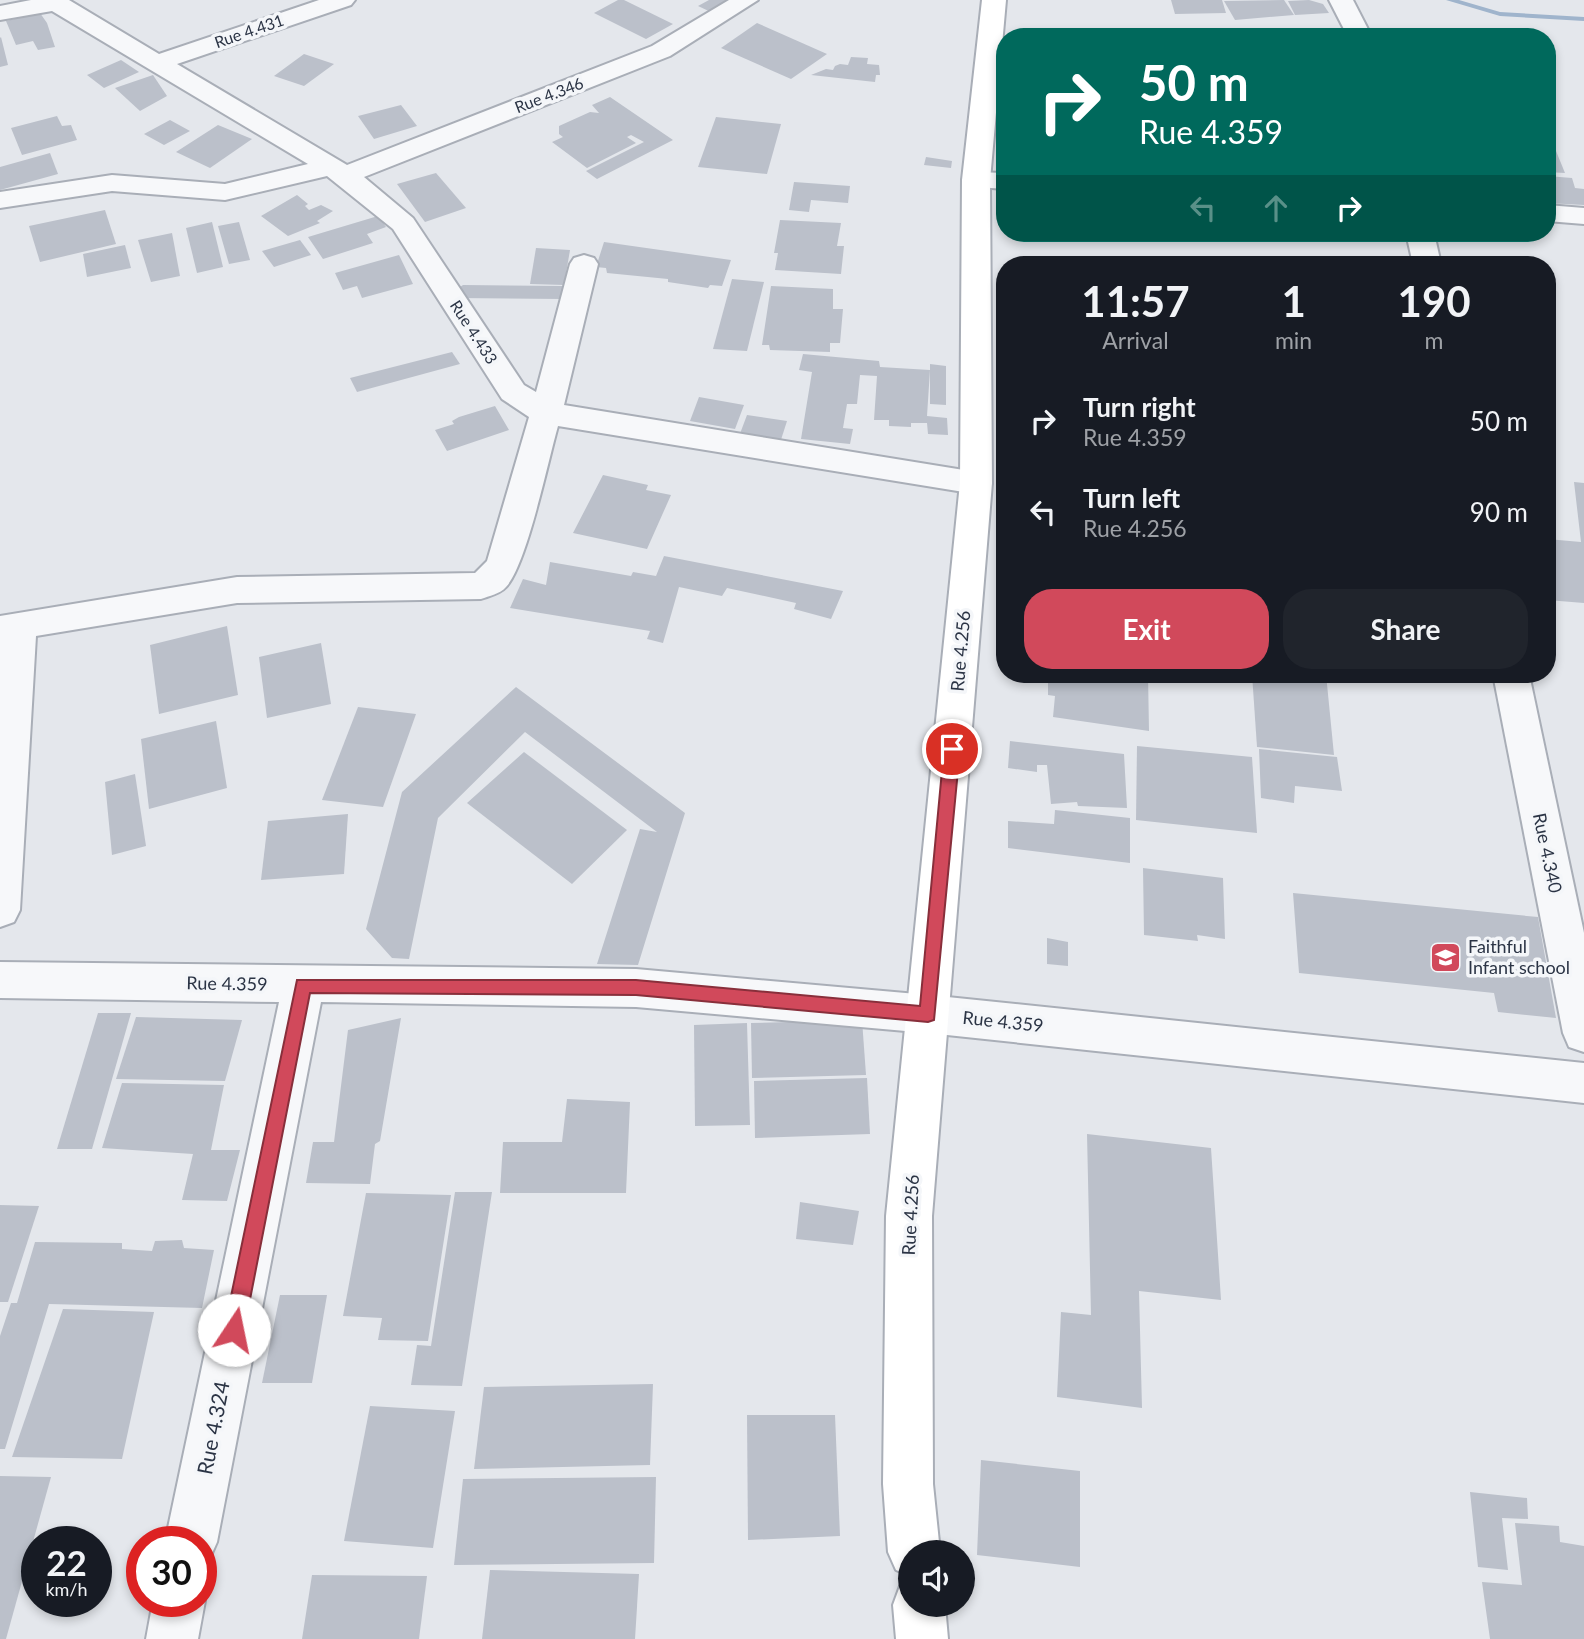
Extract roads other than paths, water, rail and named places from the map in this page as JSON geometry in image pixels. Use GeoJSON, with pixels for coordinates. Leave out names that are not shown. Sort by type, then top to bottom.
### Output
{"type":"FeatureCollection","features":[{"type":"Feature","properties":{"kind":"street","name":"Rue 4.431"},"geometry":{"type":"LineString","coordinates":[[156,63],[343,0]]}},
{"type":"Feature","properties":{"kind":"street","name":"Rue 4.346"},"geometry":{"type":"LineString","coordinates":[[0,200],[112,183],[225,192],[340,171],[661,51],[746,0]]}},
{"type":"Feature","properties":{"kind":"street","name":"Rue 4.256"},"geometry":{"type":"LineString","coordinates":[[913,1540],[908,1484],[909,1216],[976,483],[990,181],[994,0]]}},
{"type":"Feature","properties":{"kind":"street"},"geometry":{"type":"LineString","coordinates":[[1341,0],[1355,28]]}},
{"type":"Feature","properties":{"kind":"street","name":"Rue 4.433"},"geometry":{"type":"LineString","coordinates":[[53,2],[340,171],[403,224],[513,392],[547,413],[976,483]]}},
{"type":"Feature","properties":{"kind":"street"},"geometry":{"type":"LineString","coordinates":[[0,13],[53,2]]}},
{"type":"Feature","properties":{"kind":"street"},"geometry":{"type":"LineString","coordinates":[[1556,214],[1584,216]]}},
{"type":"Feature","properties":{"kind":"street"},"geometry":{"type":"LineString","coordinates":[[0,910],[10,627],[237,590],[481,586],[493,579],[503,563],[547,413],[584,264]]}},
{"type":"Feature","properties":{"kind":"street","name":"Rue 4.340"},"geometry":{"type":"LineString","coordinates":[[1513,683],[1584,1033]]}},
{"type":"Feature","properties":{"kind":"street","name":"Rue 4.359"},"geometry":{"type":"LineString","coordinates":[[0,980],[303,986],[636,988],[928,1014],[1584,1083]]}},
{"type":"Feature","properties":{"kind":"street","name":"Rue 4.324"},"geometry":{"type":"LineString","coordinates":[[194,1526],[303,986]]}},
{"type":"Feature","properties":{"kind":"street"},"geometry":{"type":"LineString","coordinates":[[172,1639],[177,1617]]}},
{"type":"Feature","properties":{"kind":"street"},"geometry":{"type":"LineString","coordinates":[[920,1617],[922,1639]]}},
{"type":"Feature","properties":{"kind":"waterway"},"geometry":{"type":"LineString","coordinates":[[1450,0],[1500,14],[1584,19]]}},
{"type":"Feature","properties":{"kind":"place","name":"Faithful Infant school"},"geometry":{"type":"Point","coordinates":[1445,957]}}]}
